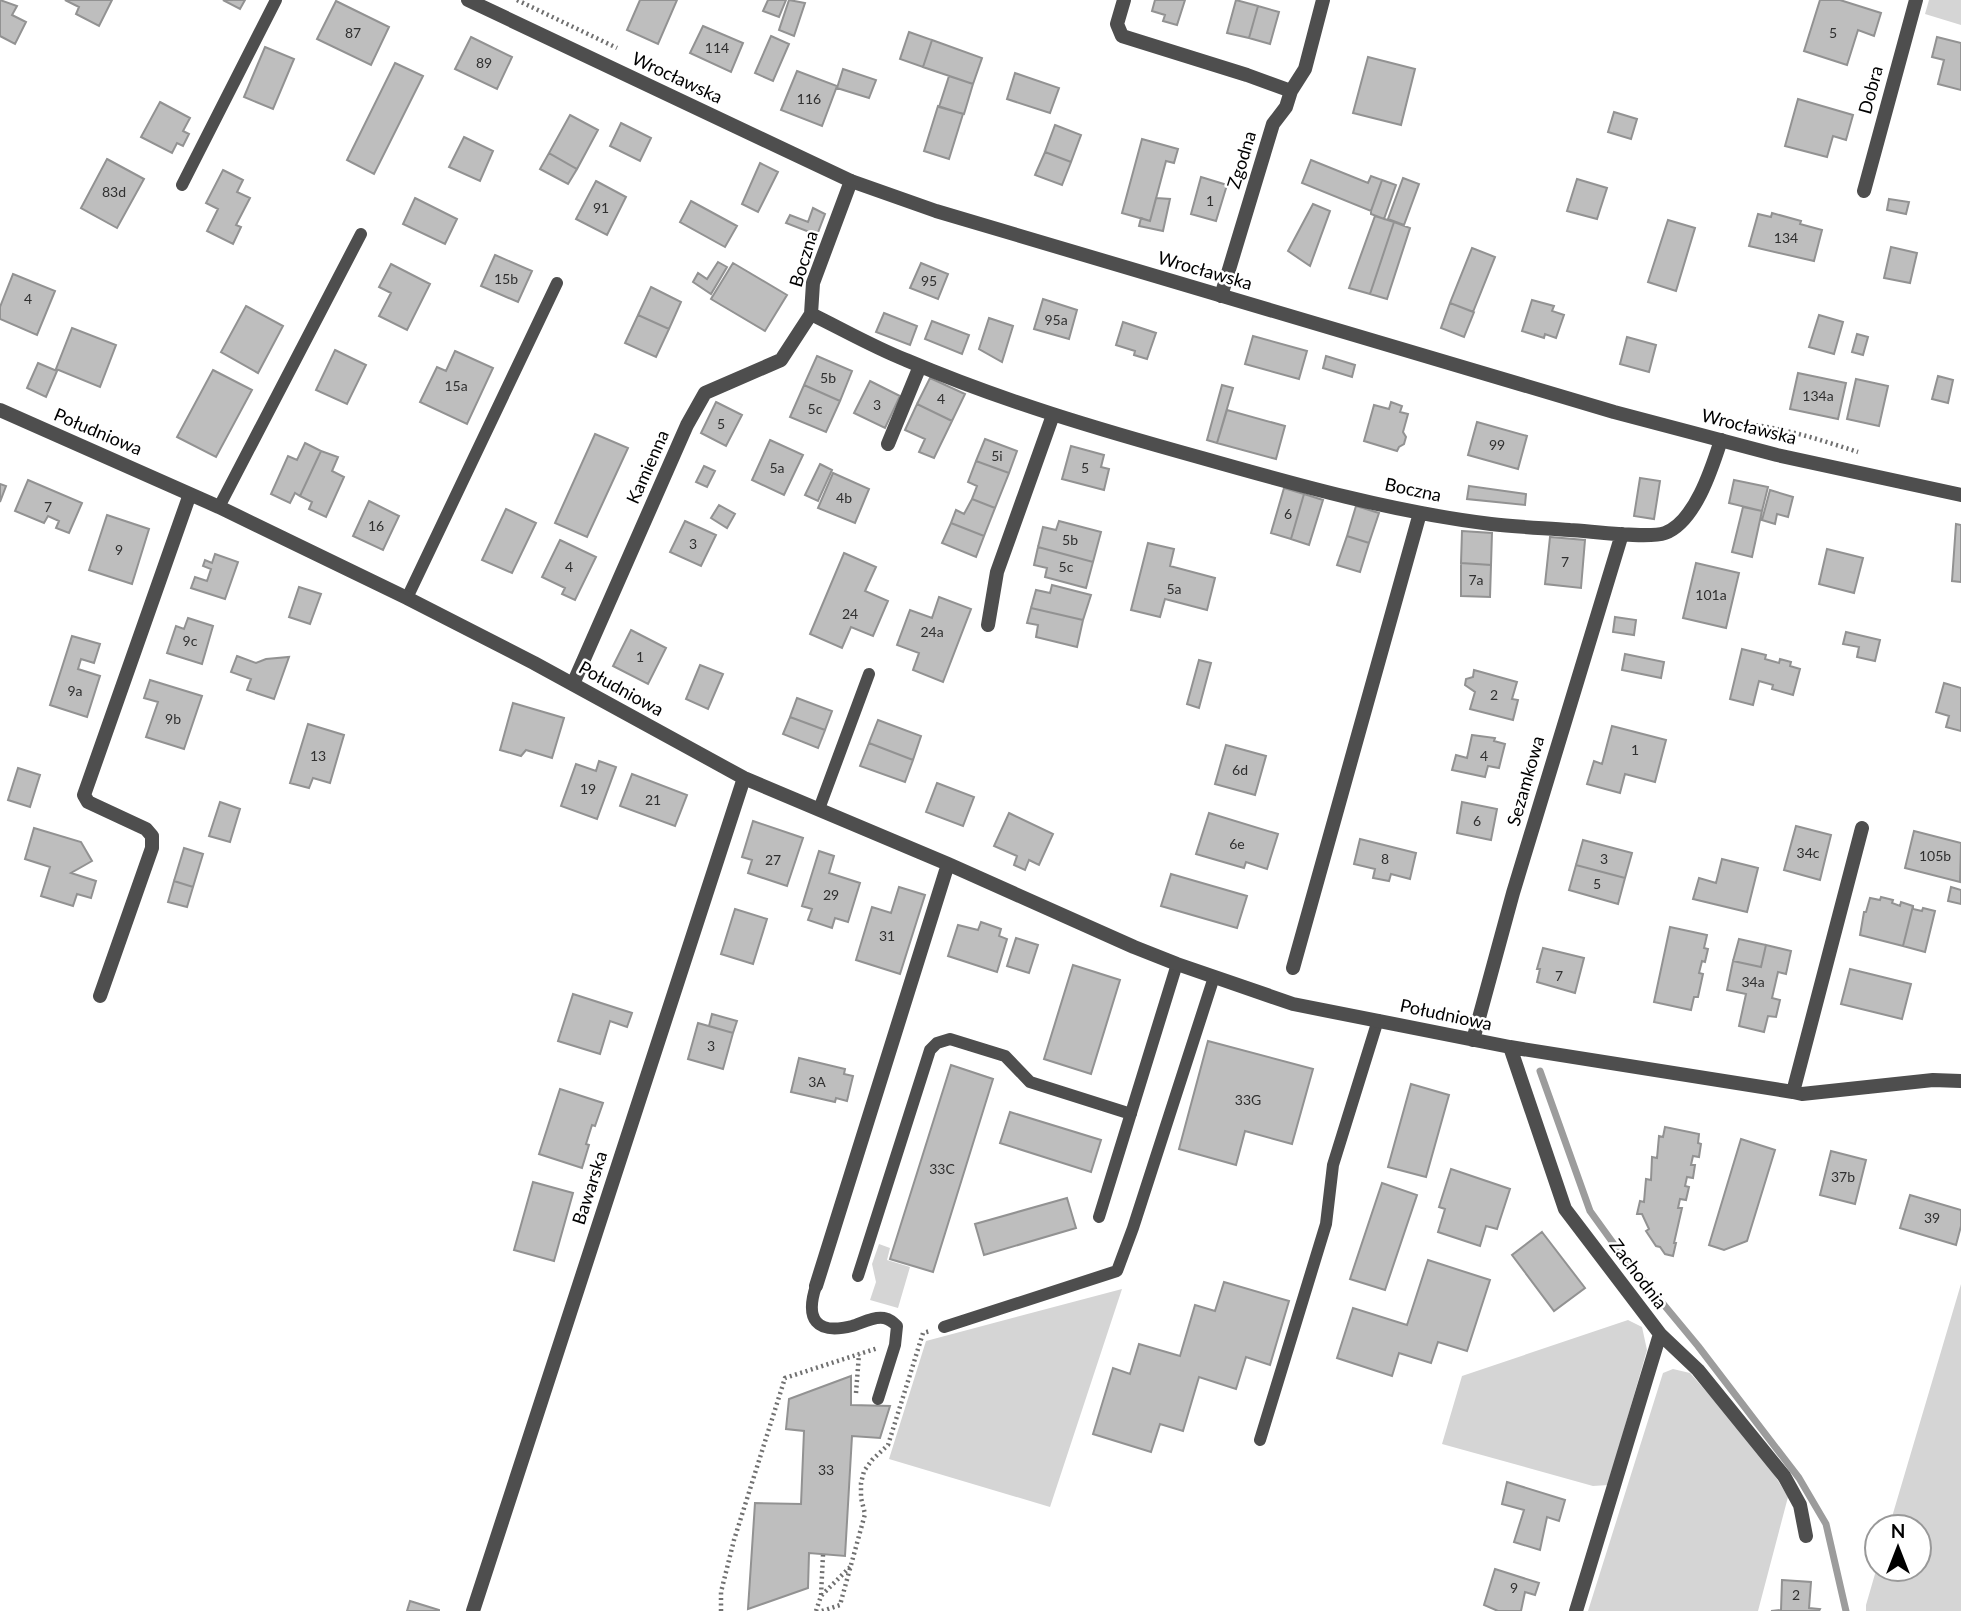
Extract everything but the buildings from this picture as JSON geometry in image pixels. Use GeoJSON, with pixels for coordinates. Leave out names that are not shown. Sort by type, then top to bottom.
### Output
{"type":"FeatureCollection","features":[{"type":"Feature","properties":{"kind":"street","name":"Wrocławska"},"geometry":{"type":"LineString","coordinates":[[468,0],[496,6],[851,181],[936,211],[1614,412],[1721,440],[1961,495]]}},
{"type":"Feature","properties":{"kind":"street"},"geometry":{"type":"LineString","coordinates":[[1124,0],[1117,24],[1122,36],[1291,91]]}},
{"type":"Feature","properties":{"kind":"street","name":"Zgodna"},"geometry":{"type":"LineString","coordinates":[[1221,296],[1273,124],[1286,107],[1291,91],[1305,69],[1323,0]]}},
{"type":"Feature","properties":{"kind":"street","name":"Dobra"},"geometry":{"type":"LineString","coordinates":[[1864,191],[1916,0]]}},
{"type":"Feature","properties":{"kind":"street","name":"Boczna"},"geometry":{"type":"LineString","coordinates":[[851,181],[813,283],[811,314],[920,366],[1053,415],[1291,483],[1420,513],[1491,524],[1622,534],[1663,534],[1676,527],[1707,481],[1721,440]]}},
{"type":"Feature","properties":{"kind":"street","name":"Kamienna"},"geometry":{"type":"LineString","coordinates":[[573,684],[687,425],[705,393],[781,360],[811,314]]}},
{"type":"Feature","properties":{"kind":"street"},"geometry":{"type":"LineString","coordinates":[[888,444],[920,366]]}},
{"type":"Feature","properties":{"kind":"street","name":"Południowa"},"geometry":{"type":"LineString","coordinates":[[0,410],[219,507],[407,598],[573,684],[744,778],[948,864],[1133,947],[1293,1004],[1510,1048],[1801,1094],[1933,1080],[1961,1081]]}},
{"type":"Feature","properties":{"kind":"street"},"geometry":{"type":"LineString","coordinates":[[988,625],[997,572],[1053,415]]}},
{"type":"Feature","properties":{"kind":"street"},"geometry":{"type":"LineString","coordinates":[[100,996],[152,848],[152,836],[146,829],[88,802],[84,795],[190,494]]}},
{"type":"Feature","properties":{"kind":"street"},"geometry":{"type":"LineString","coordinates":[[1293,968],[1420,513]]}},
{"type":"Feature","properties":{"kind":"street","name":"Sezamkowa"},"geometry":{"type":"LineString","coordinates":[[1473,1040],[1521,868],[1622,534]]}},
{"type":"Feature","properties":{"kind":"street","name":"Bawarska"},"geometry":{"type":"LineString","coordinates":[[473,1611],[744,778]]}},
{"type":"Feature","properties":{"kind":"street"},"geometry":{"type":"LineString","coordinates":[[1793,1093],[1862,828]]}},
{"type":"Feature","properties":{"kind":"street"},"geometry":{"type":"LineString","coordinates":[[816,1286],[948,864]]}},
{"type":"Feature","properties":{"kind":"street","name":"Zachodnia"},"geometry":{"type":"LineString","coordinates":[[1510,1048],[1565,1209],[1660,1334],[1576,1611]]}},
{"type":"Feature","properties":{"kind":"street"},"geometry":{"type":"LineString","coordinates":[[1660,1334],[1698,1370],[1784,1476],[1800,1505],[1806,1536]]}},
{"type":"Feature","properties":{"kind":"lane"},"geometry":{"type":"LineString","coordinates":[[182,185],[276,0]]}},
{"type":"Feature","properties":{"kind":"lane"},"geometry":{"type":"LineString","coordinates":[[219,507],[361,234]]}},
{"type":"Feature","properties":{"kind":"lane"},"geometry":{"type":"LineString","coordinates":[[407,598],[557,283]]}},
{"type":"Feature","properties":{"kind":"lane"},"geometry":{"type":"LineString","coordinates":[[818,809],[869,674]]}},
{"type":"Feature","properties":{"kind":"lane"},"geometry":{"type":"LineString","coordinates":[[1099,1217],[1177,964]]}},
{"type":"Feature","properties":{"kind":"lane"},"geometry":{"type":"LineString","coordinates":[[944,1327],[1117,1271],[1214,976]]}},
{"type":"Feature","properties":{"kind":"lane"},"geometry":{"type":"LineString","coordinates":[[1260,1440],[1326,1224],[1333,1164],[1378,1020]]}},
{"type":"Feature","properties":{"kind":"lane"},"geometry":{"type":"LineString","coordinates":[[858,1276],[930,1050],[937,1043],[950,1039],[1005,1056],[1031,1082],[1131,1114]]}},
{"type":"Feature","properties":{"kind":"lane"},"geometry":{"type":"LineString","coordinates":[[816,1286],[811,1308],[812,1319],[817,1325],[837,1328],[881,1317],[893,1321],[897,1326],[896,1343],[878,1399]]}},
{"type":"Feature","properties":{"kind":"path"},"geometry":{"type":"LineString","coordinates":[[822,1611],[840,1605],[865,1514],[861,1498],[864,1471],[888,1445],[923,1333],[944,1327]]}},
{"type":"Feature","properties":{"kind":"path"},"geometry":{"type":"LineString","coordinates":[[721,1611],[721,1592],[734,1540],[785,1378],[896,1343]]}},
{"type":"Feature","properties":{"kind":"path"},"geometry":{"type":"LineString","coordinates":[[856,1393],[859,1354]]}},
{"type":"Feature","properties":{"kind":"path"},"geometry":{"type":"LineString","coordinates":[[816,1611],[821,1596],[823,1555]]}},
{"type":"Feature","properties":{"kind":"path"},"geometry":{"type":"LineString","coordinates":[[821,1596],[851,1566]]}},
{"type":"Feature","properties":{"kind":"shaded area"},"geometry":{"type":"Polygon","coordinates":[[[1929,0],[1961,0],[1961,25],[1925,14],[1929,0]]]}},
{"type":"Feature","properties":{"kind":"shaded area"},"geometry":{"type":"Polygon","coordinates":[[[879,1244],[890,1248],[887,1260],[910,1267],[898,1308],[870,1300],[876,1282],[872,1264],[879,1244]]]}},
{"type":"Feature","properties":{"kind":"shaded area"},"geometry":{"type":"Polygon","coordinates":[[[1961,1284],[1961,1611],[1866,1611],[1872,1583],[1933,1583],[1933,1513],[1893,1513],[1961,1284]]]}},
{"type":"Feature","properties":{"kind":"shaded area"},"geometry":{"type":"Polygon","coordinates":[[[1122,1289],[1050,1507],[889,1459],[926,1341],[1122,1289]]]}},
{"type":"Feature","properties":{"kind":"shaded area"},"geometry":{"type":"Polygon","coordinates":[[[1628,1320],[1642,1327],[1647,1350],[1608,1485],[1593,1486],[1442,1444],[1462,1376],[1628,1320]]]}},
{"type":"Feature","properties":{"kind":"shaded area"},"geometry":{"type":"Polygon","coordinates":[[[1673,1369],[1690,1373],[1762,1455],[1788,1497],[1758,1611],[1588,1611],[1663,1373],[1673,1369]]]}},
{"type":"Feature","properties":{"kind":"waterway"},"geometry":{"type":"LineString","coordinates":[[1540,1071],[1590,1211],[1799,1478],[1826,1524],[1846,1611]]}}]}
